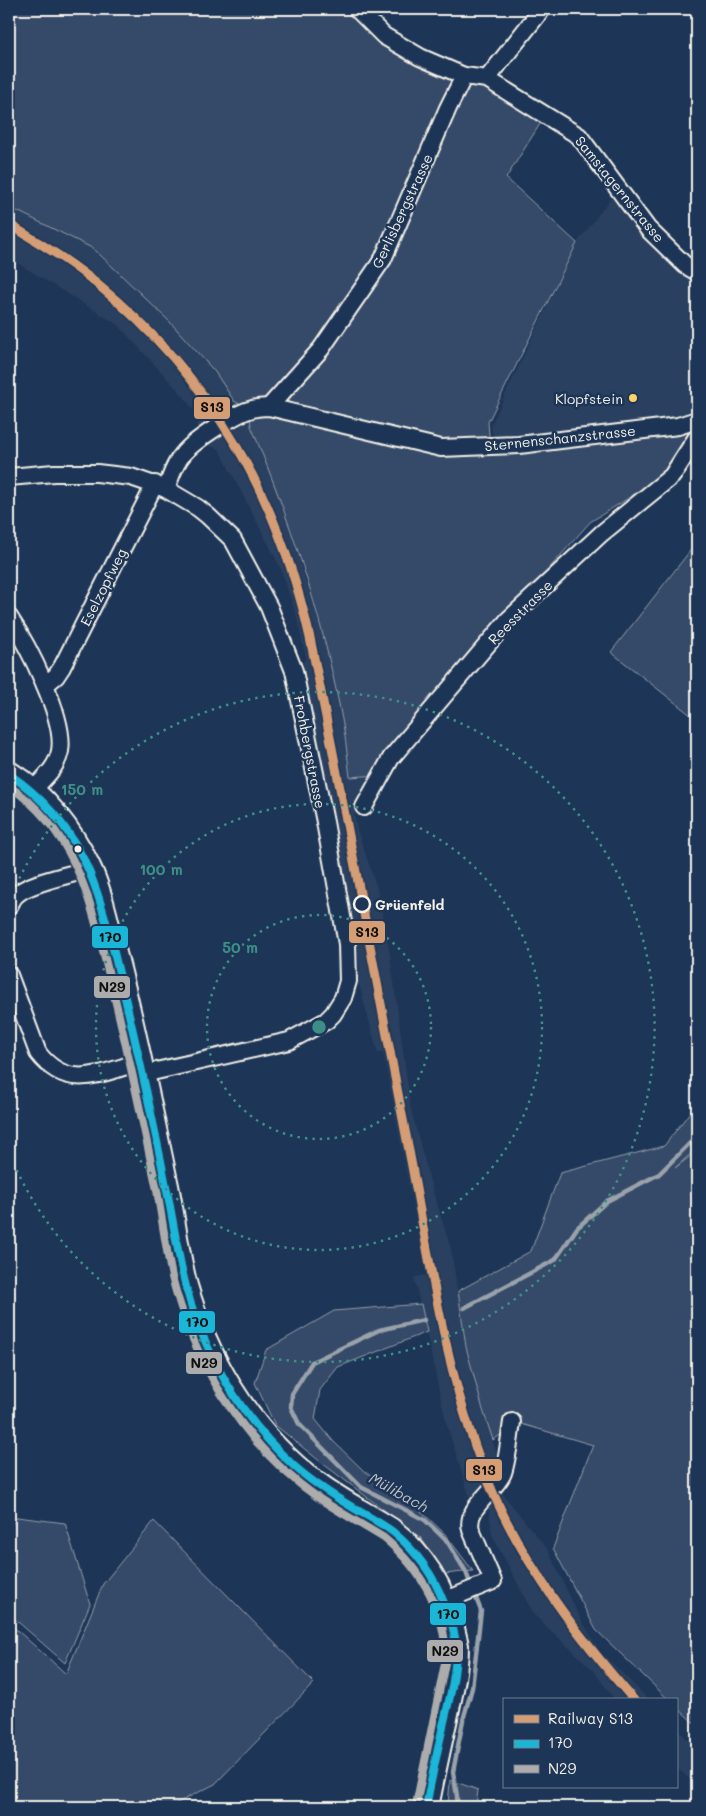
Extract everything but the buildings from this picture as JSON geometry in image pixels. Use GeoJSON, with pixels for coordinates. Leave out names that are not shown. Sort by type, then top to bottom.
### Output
{"type":"FeatureCollection","features":[{"type":"Feature","properties":{"kind":"main road"},"geometry":{"type":"LineString","coordinates":[[9,774],[32,791],[56,816],[78,848],[89,869],[122,983],[185,1286],[198,1327],[230,1388],[267,1438],[302,1472],[335,1496],[390,1530],[410,1548],[421,1560],[444,1601],[456,1644],[455,1656],[452,1685],[426,1807]]}},
{"type":"Feature","properties":{"kind":"street"},"geometry":{"type":"LineString","coordinates":[[357,9],[384,36],[420,58],[464,76],[488,79],[542,9]]}},
{"type":"Feature","properties":{"kind":"street","name":"Gerlisbergstrasse"},"geometry":{"type":"LineString","coordinates":[[269,407],[321,349],[383,259],[448,108],[464,76]]}},
{"type":"Feature","properties":{"kind":"street","name":"Samstagernstrasse"},"geometry":{"type":"LineString","coordinates":[[488,79],[579,136],[648,229],[685,265],[697,272]]}},
{"type":"Feature","properties":{"kind":"street","name":"Sternenschanzstrasse"},"geometry":{"type":"LineString","coordinates":[[201,438],[246,411],[261,407],[269,407],[441,448],[519,445],[678,426],[697,420]]}},
{"type":"Feature","properties":{"kind":"street","name":"Reesstrasse"},"geometry":{"type":"LineString","coordinates":[[364,807],[391,758],[509,619],[602,533],[672,476],[697,436]]}},
{"type":"Feature","properties":{"kind":"street","name":"Eselzopfweg"},"geometry":{"type":"LineString","coordinates":[[46,685],[62,667],[160,487],[189,447],[201,438]]}},
{"type":"Feature","properties":{"kind":"street","name":"Frohbergstrasse"},"geometry":{"type":"LineString","coordinates":[[9,477],[54,473],[97,473],[132,476],[178,495],[208,516],[233,540],[269,606],[294,671],[346,944],[348,981],[343,998],[333,1014],[317,1027],[289,1041],[222,1056],[93,1075],[68,1076],[56,1071],[38,1053],[9,975]]}},
{"type":"Feature","properties":{"kind":"street"},"geometry":{"type":"LineString","coordinates":[[9,617],[46,685],[60,733],[60,751],[51,771],[32,791]]}},
{"type":"Feature","properties":{"kind":"street"},"geometry":{"type":"LineString","coordinates":[[9,906],[15,895],[31,885],[89,869]]}},
{"type":"Feature","properties":{"kind":"street"},"geometry":{"type":"LineString","coordinates":[[444,1601],[493,1581],[471,1530],[470,1522],[473,1513],[503,1475],[512,1422]]}},
{"type":"Feature","properties":{"kind":"shaded area"},"geometry":{"type":"Polygon","coordinates":[[[9,9],[357,9],[384,36],[545,116],[506,178],[577,243],[488,422],[490,448],[697,425],[667,474],[590,522],[393,746],[378,775],[350,777],[342,717],[314,601],[291,530],[251,426],[250,417],[243,406],[234,401],[215,372],[170,322],[94,249],[9,207],[9,9]]]}},
{"type":"Feature","properties":{"kind":"shaded area"},"geometry":{"type":"Polygon","coordinates":[[[611,198],[671,258],[697,275],[697,415],[690,418],[494,443],[491,425],[577,243],[611,198]]]}},
{"type":"Feature","properties":{"kind":"shaded area"},"geometry":{"type":"Polygon","coordinates":[[[9,207],[94,249],[170,322],[215,372],[234,401],[243,406],[251,417],[251,426],[280,497],[327,650],[341,711],[350,777],[378,775],[362,805],[354,813],[357,829],[377,888],[390,954],[411,1110],[451,1249],[466,1347],[500,1464],[472,1505],[446,1422],[414,1277],[426,1275],[383,1052],[378,1053],[358,981],[357,944],[303,662],[306,658],[296,614],[280,567],[219,449],[205,444],[197,432],[198,417],[185,398],[118,325],[9,258],[9,207]]]}},
{"type":"Feature","properties":{"kind":"shaded area"},"geometry":{"type":"Polygon","coordinates":[[[697,542],[697,720],[611,652],[697,542]]]}},
{"type":"Feature","properties":{"kind":"shaded area"},"geometry":{"type":"Polygon","coordinates":[[[697,1103],[697,1148],[675,1168],[697,1151],[697,1726],[678,1708],[678,1698],[667,1698],[596,1630],[553,1548],[593,1445],[518,1423],[493,1440],[466,1347],[458,1291],[531,1251],[560,1173],[664,1146],[697,1103]]]}},
{"type":"Feature","properties":{"kind":"shaded area"},"geometry":{"type":"Polygon","coordinates":[[[421,1304],[427,1332],[338,1367],[320,1390],[315,1419],[333,1441],[365,1472],[402,1493],[445,1534],[473,1571],[445,1574],[421,1538],[275,1425],[255,1383],[266,1350],[334,1311],[421,1304]]]}},
{"type":"Feature","properties":{"kind":"shaded area"},"geometry":{"type":"Polygon","coordinates":[[[498,1488],[548,1550],[579,1616],[600,1651],[647,1698],[614,1698],[593,1670],[534,1615],[492,1535],[488,1501],[498,1488]]]}},
{"type":"Feature","properties":{"kind":"shaded area"},"geometry":{"type":"Polygon","coordinates":[[[17,1517],[65,1523],[90,1604],[65,1663],[9,1614],[9,1529],[17,1517]]]}},
{"type":"Feature","properties":{"kind":"shaded area"},"geometry":{"type":"Polygon","coordinates":[[[154,1521],[314,1683],[215,1784],[169,1807],[9,1807],[9,1623],[66,1674],[103,1584],[154,1521]]]}},
{"type":"Feature","properties":{"kind":"shaded area"},"geometry":{"type":"Polygon","coordinates":[[[678,1730],[697,1749],[697,1786],[678,1769],[678,1730]]]}},
{"type":"Feature","properties":{"kind":"shaded area"},"geometry":{"type":"Polygon","coordinates":[[[450,1780],[478,1790],[476,1807],[448,1807],[450,1780]]]}},
{"type":"Feature","properties":{"kind":"waterway","name":"Mülibach"},"geometry":{"type":"LineString","coordinates":[[464,1308],[555,1260],[577,1228],[607,1201],[659,1174],[697,1136]]}},
{"type":"Feature","properties":{"kind":"waterway","name":"Mülibach"},"geometry":{"type":"LineString","coordinates":[[424,1320],[379,1330],[312,1362],[292,1394],[291,1407],[299,1424],[361,1487],[425,1520],[447,1541],[466,1572],[471,1586]]}},
{"type":"Feature","properties":{"kind":"waterway","name":"Mülibach"},"geometry":{"type":"LineString","coordinates":[[457,1807],[453,1772],[463,1720],[472,1688],[481,1611],[474,1593]]}},
{"type":"Feature","properties":{"kind":"rail line","name":"S13"},"geometry":{"type":"LineString","coordinates":[[9,224],[97,284],[138,320],[174,358],[206,399],[234,442],[259,488],[279,535],[296,586],[310,638],[349,834],[434,1288],[453,1372],[465,1414],[478,1455],[494,1495],[522,1550],[574,1627],[632,1698]]}},
{"type":"Feature","properties":{"kind":"transit line","name":"170"},"geometry":{"type":"LineString","coordinates":[[9,774],[35,794],[56,816],[86,864],[96,889],[105,917],[138,1055],[187,1290],[206,1344],[238,1401],[278,1451],[294,1466],[330,1493],[388,1528],[401,1539],[417,1556],[430,1574],[440,1593],[455,1637],[455,1668],[426,1807]]}},
{"type":"Feature","properties":{"kind":"transit line","name":"N29"},"geometry":{"type":"LineString","coordinates":[[9,786],[32,805],[51,825],[66,848],[88,897],[129,1058],[157,1190],[172,1277],[186,1321],[204,1363],[229,1406],[277,1464],[305,1488],[328,1504],[384,1538],[409,1563],[430,1593],[437,1610],[445,1645],[445,1663],[416,1805]]}},
{"type":"Feature","properties":{"kind":"place","name":"Klopfstein"},"geometry":{"type":"Point","coordinates":[633,398]}},
{"type":"Feature","properties":{"kind":"place","name":"Grüenfeld"},"geometry":{"type":"Point","coordinates":[362,904]}}]}
